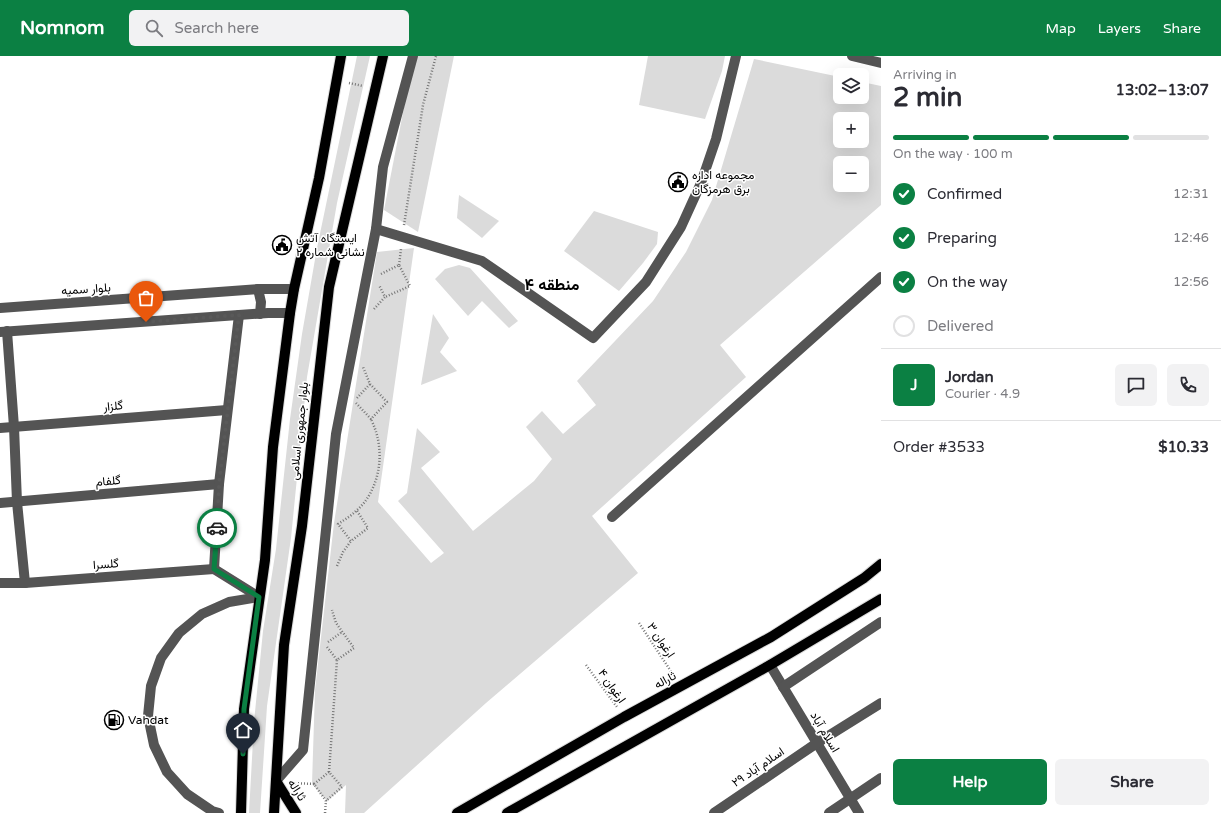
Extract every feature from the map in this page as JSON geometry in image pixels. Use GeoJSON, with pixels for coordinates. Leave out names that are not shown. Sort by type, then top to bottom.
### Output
{"type":"FeatureCollection","features":[{"type":"Feature","properties":{"kind":"main road","name":"بلوار جمهوری اسلامی"},"geometry":{"type":"LineString","coordinates":[[241,813],[244,709],[265,560],[273,447],[290,313],[319,178],[341,56]]}},
{"type":"Feature","properties":{"kind":"main road","name":"بلوار جمهوری اسلامی"},"geometry":{"type":"LineString","coordinates":[[274,813],[284,645],[302,526],[329,287],[383,56]]}},
{"type":"Feature","properties":{"kind":"main road","name":"ثاراله"},"geometry":{"type":"LineString","coordinates":[[457,813],[770,637],[864,578],[881,564]]}},
{"type":"Feature","properties":{"kind":"main road"},"geometry":{"type":"LineString","coordinates":[[513,812],[770,665],[881,599]]}},
{"type":"Feature","properties":{"kind":"main road","name":"ثاراله"},"geometry":{"type":"LineString","coordinates":[[276,781],[296,813]]}},
{"type":"Feature","properties":{"kind":"street"},"geometry":{"type":"LineString","coordinates":[[276,781],[303,750],[336,434],[376,229],[383,167],[413,56]]}},
{"type":"Feature","properties":{"kind":"street"},"geometry":{"type":"LineString","coordinates":[[376,229],[482,261],[592,338],[646,282],[681,227],[701,183],[716,139],[736,56]]}},
{"type":"Feature","properties":{"kind":"street"},"geometry":{"type":"LineString","coordinates":[[852,56],[881,63]]}},
{"type":"Feature","properties":{"kind":"street"},"geometry":{"type":"LineString","coordinates":[[612,516],[881,277]]}},
{"type":"Feature","properties":{"kind":"street","name":"بلوار سمیه"},"geometry":{"type":"LineString","coordinates":[[0,308],[258,290],[294,289]]}},
{"type":"Feature","properties":{"kind":"street"},"geometry":{"type":"LineString","coordinates":[[258,290],[261,302],[260,314]]}},
{"type":"Feature","properties":{"kind":"street"},"geometry":{"type":"LineString","coordinates":[[25,583],[17,502],[14,427],[3,331],[290,313]]}},
{"type":"Feature","properties":{"kind":"street"},"geometry":{"type":"LineString","coordinates":[[239,315],[219,484],[214,569],[259,597]]}},
{"type":"Feature","properties":{"kind":"street","name":"گلزار"},"geometry":{"type":"LineString","coordinates":[[0,428],[227,410]]}},
{"type":"Feature","properties":{"kind":"street","name":"گلفام"},"geometry":{"type":"LineString","coordinates":[[0,503],[219,484]]}},
{"type":"Feature","properties":{"kind":"street","name":"گلسرا"},"geometry":{"type":"LineString","coordinates":[[0,584],[214,569]]}},
{"type":"Feature","properties":{"kind":"street"},"geometry":{"type":"LineString","coordinates":[[219,813],[212,811],[187,794],[167,772],[154,745],[148,716],[151,686],[161,658],[179,633],[202,614],[229,602],[259,597]]}},
{"type":"Feature","properties":{"kind":"street"},"geometry":{"type":"LineString","coordinates":[[783,687],[881,622]]}},
{"type":"Feature","properties":{"kind":"street","name":"اسلام آباد"},"geometry":{"type":"LineString","coordinates":[[770,665],[859,813]]}},
{"type":"Feature","properties":{"kind":"street","name":"اسلام آباد ۲۹"},"geometry":{"type":"LineString","coordinates":[[714,813],[881,703]]}},
{"type":"Feature","properties":{"kind":"street"},"geometry":{"type":"LineString","coordinates":[[829,813],[881,778]]}},
{"type":"Feature","properties":{"kind":"path"},"geometry":{"type":"LineString","coordinates":[[372,312],[384,297],[410,286],[400,265],[402,237],[423,105],[436,56]]}},
{"type":"Feature","properties":{"kind":"path"},"geometry":{"type":"LineString","coordinates":[[336,81],[375,88]]}},
{"type":"Feature","properties":{"kind":"path"},"geometry":{"type":"LineString","coordinates":[[375,277],[400,265]]}},
{"type":"Feature","properties":{"kind":"path"},"geometry":{"type":"LineString","coordinates":[[378,284],[384,297]]}},
{"type":"Feature","properties":{"kind":"path"},"geometry":{"type":"LineString","coordinates":[[362,362],[370,384],[387,402],[371,419]]}},
{"type":"Feature","properties":{"kind":"path"},"geometry":{"type":"LineString","coordinates":[[351,541],[338,524],[357,511],[368,498],[374,486],[380,459],[376,431],[371,419],[354,400],[370,384]]}},
{"type":"Feature","properties":{"kind":"path"},"geometry":{"type":"LineString","coordinates":[[336,569],[343,552],[351,541],[368,528],[357,511]]}},
{"type":"Feature","properties":{"kind":"path"},"geometry":{"type":"LineString","coordinates":[[332,605],[336,623],[354,648],[337,660]]}},
{"type":"Feature","properties":{"kind":"path","name":"ارغوان ۳"},"geometry":{"type":"LineString","coordinates":[[639,623],[681,686]]}},
{"type":"Feature","properties":{"kind":"path"},"geometry":{"type":"LineString","coordinates":[[326,801],[342,787],[329,772],[337,660],[325,644],[342,632]]}},
{"type":"Feature","properties":{"kind":"path","name":"ارغوان ۴"},"geometry":{"type":"LineString","coordinates":[[586,665],[624,718]]}},
{"type":"Feature","properties":{"kind":"path"},"geometry":{"type":"LineString","coordinates":[[325,813],[326,801],[314,784],[329,772]]}},
{"type":"Feature","properties":{"kind":"shaded area"},"geometry":{"type":"Polygon","coordinates":[[[357,56],[370,56],[337,203],[307,377],[291,538],[267,706],[260,813],[249,813],[254,722],[263,631],[276,549],[290,419],[302,334],[317,248],[357,56]]]}},
{"type":"Feature","properties":{"kind":"shaded area"},"geometry":{"type":"Polygon","coordinates":[[[416,56],[454,56],[418,232],[384,210],[407,92],[416,56]]]}},
{"type":"Feature","properties":{"kind":"shaded area"},"geometry":{"type":"Polygon","coordinates":[[[648,56],[725,56],[722,71],[705,119],[639,105],[648,56]]]}},
{"type":"Feature","properties":{"kind":"shaded area"},"geometry":{"type":"Polygon","coordinates":[[[754,59],[833,76],[833,104],[869,104],[869,83],[881,86],[881,205],[720,345],[746,377],[592,516],[638,573],[486,703],[364,813],[345,813],[346,785],[327,801],[312,784],[315,690],[334,523],[377,252],[414,248],[378,502],[431,563],[444,553],[398,501],[407,493],[417,428],[440,452],[421,468],[473,531],[534,481],[552,459],[526,427],[542,411],[563,434],[596,405],[577,381],[653,301],[686,252],[712,200],[754,59]]]}},
{"type":"Feature","properties":{"kind":"shaded area"},"geometry":{"type":"Polygon","coordinates":[[[459,195],[499,221],[482,238],[457,218],[459,195]]]}},
{"type":"Feature","properties":{"kind":"shaded area"},"geometry":{"type":"Polygon","coordinates":[[[594,211],[658,232],[657,244],[619,291],[564,251],[594,211]]]}},
{"type":"Feature","properties":{"kind":"shaded area"},"geometry":{"type":"Polygon","coordinates":[[[459,265],[470,268],[518,321],[509,328],[482,301],[468,316],[435,279],[445,269],[459,265]]]}},
{"type":"Feature","properties":{"kind":"shaded area"},"geometry":{"type":"Polygon","coordinates":[[[433,314],[449,338],[440,352],[457,371],[421,385],[433,314]]]}},
{"type":"Feature","properties":{"kind":"way so far"},"geometry":{"type":"LineString","coordinates":[[146,322],[239,315],[219,484],[217,528]]}},
{"type":"Feature","properties":{"kind":"place","name":"مجموعه اداره برق هرمزگان"},"geometry":{"type":"Point","coordinates":[678,182]}},
{"type":"Feature","properties":{"kind":"place","name":"ایستگاه آتش نشانی شماره ۲"},"geometry":{"type":"Point","coordinates":[282,245]}},
{"type":"Feature","properties":{"kind":"place","name":"Vahdat"},"geometry":{"type":"Point","coordinates":[114,720]}},
{"type":"Feature","properties":{"kind":"district","name":"منطقه ۴"},"geometry":{"type":"Point","coordinates":[552,284]}},
{"type":"Feature","properties":{"kind":"route"},"geometry":{"type":"LineString","coordinates":[[217,528],[214,569],[259,597],[244,709],[243,754]]}}]}
